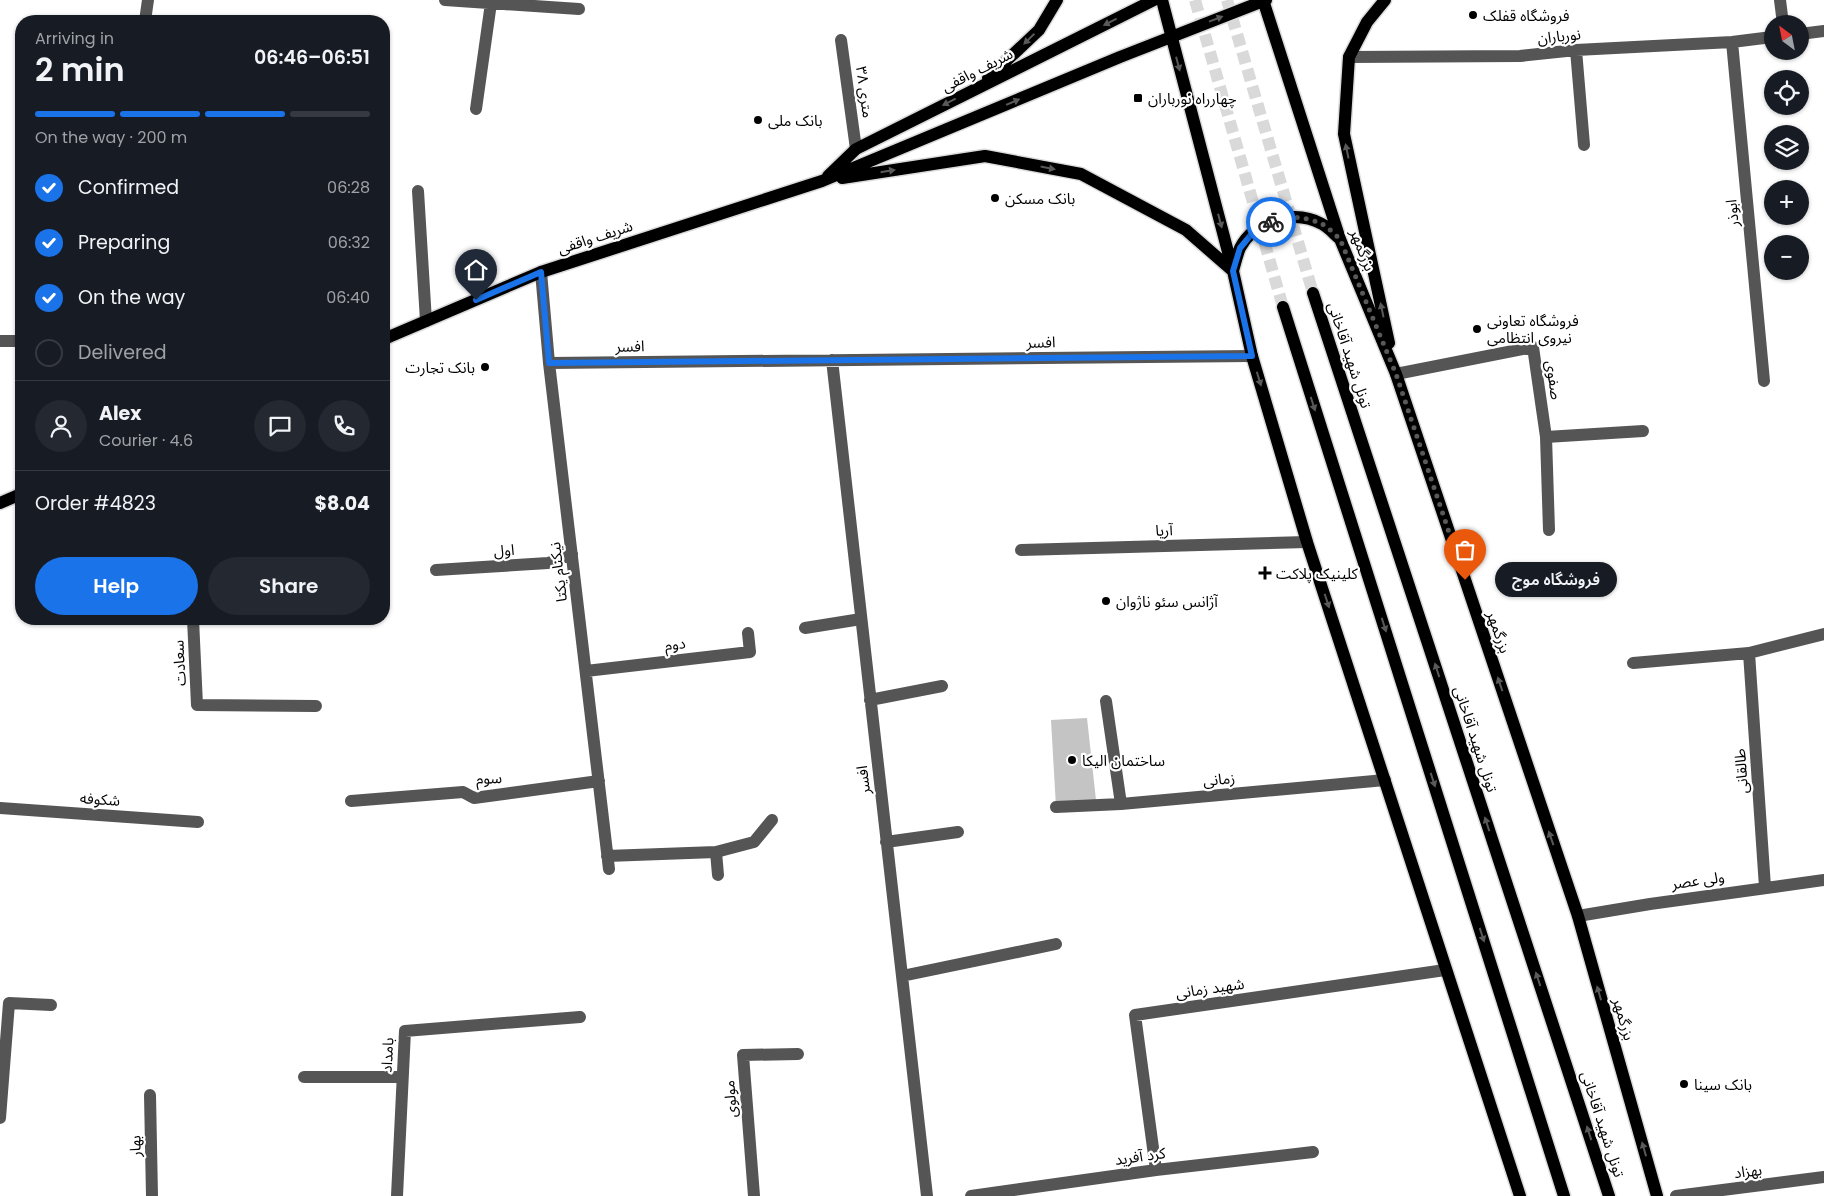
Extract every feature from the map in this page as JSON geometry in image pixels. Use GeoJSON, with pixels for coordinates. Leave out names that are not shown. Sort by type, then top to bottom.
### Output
{"type":"FeatureCollection","features":[{"type":"Feature","properties":{"kind":"main road"},"geometry":{"type":"LineString","coordinates":[[978,88],[1039,30],[1057,0]]}},
{"type":"Feature","properties":{"kind":"main road","name":"شریف واقفی"},"geometry":{"type":"LineString","coordinates":[[822,181],[856,149],[1154,0]]}},
{"type":"Feature","properties":{"kind":"main road"},"geometry":{"type":"LineString","coordinates":[[1162,0],[1233,271],[1252,356],[1308,542],[1445,970],[1520,1196]]}},
{"type":"Feature","properties":{"kind":"main road","name":"شریف واقفی"},"geometry":{"type":"LineString","coordinates":[[390,336],[541,272],[822,181],[1264,0]]}},
{"type":"Feature","properties":{"kind":"main road","name":"بزرگمهر"},"geometry":{"type":"LineString","coordinates":[[1264,0],[1340,239],[1396,374],[1578,916],[1657,1196]]}},
{"type":"Feature","properties":{"kind":"main road"},"geometry":{"type":"LineString","coordinates":[[1384,0],[1367,22],[1348,57],[1344,134],[1396,374]]}},
{"type":"Feature","properties":{"kind":"main road"},"geometry":{"type":"LineString","coordinates":[[822,181],[985,156],[1081,174],[1186,230],[1233,271]]}},
{"type":"Feature","properties":{"kind":"main road"},"geometry":{"type":"LineString","coordinates":[[1233,271],[1240,248],[1255,230],[1276,219],[1300,217],[1307,219],[1322,224],[1340,239]]}},
{"type":"Feature","properties":{"kind":"main road","name":"تونل شهید آقاخانی"},"geometry":{"type":"LineString","coordinates":[[1313,293],[1609,1196]]}},
{"type":"Feature","properties":{"kind":"main road"},"geometry":{"type":"LineString","coordinates":[[1283,307],[1564,1196]]}},
{"type":"Feature","properties":{"kind":"main road"},"geometry":{"type":"LineString","coordinates":[[0,503],[15,497]]}},
{"type":"Feature","properties":{"kind":"street"},"geometry":{"type":"LineString","coordinates":[[147,15],[148,0]]}},
{"type":"Feature","properties":{"kind":"street"},"geometry":{"type":"LineString","coordinates":[[445,0],[579,9]]}},
{"type":"Feature","properties":{"kind":"street"},"geometry":{"type":"LineString","coordinates":[[1780,0],[1782,15]]}},
{"type":"Feature","properties":{"kind":"street"},"geometry":{"type":"LineString","coordinates":[[476,108],[491,3]]}},
{"type":"Feature","properties":{"kind":"street"},"geometry":{"type":"LineString","coordinates":[[1809,33],[1824,31]]}},
{"type":"Feature","properties":{"kind":"street","name":"نورباران"},"geometry":{"type":"LineString","coordinates":[[1348,57],[1520,56],[1576,50],[1732,42],[1764,38]]}},
{"type":"Feature","properties":{"kind":"street","name":"۳۸ متری"},"geometry":{"type":"LineString","coordinates":[[841,40],[856,149]]}},
{"type":"Feature","properties":{"kind":"street","name":"ابوذر"},"geometry":{"type":"LineString","coordinates":[[1732,42],[1764,381]]}},
{"type":"Feature","properties":{"kind":"street"},"geometry":{"type":"LineString","coordinates":[[1576,50],[1584,145]]}},
{"type":"Feature","properties":{"kind":"street"},"geometry":{"type":"LineString","coordinates":[[418,192],[426,320]]}},
{"type":"Feature","properties":{"kind":"street","name":"نیکنام یکتا"},"geometry":{"type":"LineString","coordinates":[[541,272],[549,363],[609,869]]}},
{"type":"Feature","properties":{"kind":"street"},"geometry":{"type":"LineString","coordinates":[[0,341],[15,341]]}},
{"type":"Feature","properties":{"kind":"street","name":"صفوی"},"geometry":{"type":"LineString","coordinates":[[1396,374],[1533,347],[1546,437],[1549,530]]}},
{"type":"Feature","properties":{"kind":"street","name":"افسر"},"geometry":{"type":"LineString","coordinates":[[549,363],[1252,356]]}},
{"type":"Feature","properties":{"kind":"street","name":"افسر"},"geometry":{"type":"LineString","coordinates":[[832,360],[927,1196]]}},
{"type":"Feature","properties":{"kind":"street"},"geometry":{"type":"LineString","coordinates":[[1546,437],[1643,430]]}},
{"type":"Feature","properties":{"kind":"street","name":"آریا"},"geometry":{"type":"LineString","coordinates":[[1021,550],[1308,542]]}},
{"type":"Feature","properties":{"kind":"street","name":"اول"},"geometry":{"type":"LineString","coordinates":[[436,570],[548,563],[572,554]]}},
{"type":"Feature","properties":{"kind":"street"},"geometry":{"type":"LineString","coordinates":[[806,628],[861,619]]}},
{"type":"Feature","properties":{"kind":"street","name":"سعادت"},"geometry":{"type":"LineString","coordinates":[[193,625],[197,705],[316,706]]}},
{"type":"Feature","properties":{"kind":"street","name":"دوم"},"geometry":{"type":"LineString","coordinates":[[586,671],[750,652],[748,633]]}},
{"type":"Feature","properties":{"kind":"street"},"geometry":{"type":"LineString","coordinates":[[1633,663],[1749,653],[1824,634]]}},
{"type":"Feature","properties":{"kind":"street","name":"طالقانی"},"geometry":{"type":"LineString","coordinates":[[1749,653],[1765,888]]}},
{"type":"Feature","properties":{"kind":"street"},"geometry":{"type":"LineString","coordinates":[[870,700],[942,686]]}},
{"type":"Feature","properties":{"kind":"street"},"geometry":{"type":"LineString","coordinates":[[1106,701],[1121,804]]}},
{"type":"Feature","properties":{"kind":"street","name":"زمانی"},"geometry":{"type":"LineString","coordinates":[[1056,808],[1121,804],[1385,780]]}},
{"type":"Feature","properties":{"kind":"street","name":"سوم"},"geometry":{"type":"LineString","coordinates":[[351,801],[464,792],[474,798],[598,781]]}},
{"type":"Feature","properties":{"kind":"street","name":"شکوفه"},"geometry":{"type":"LineString","coordinates":[[0,808],[198,822]]}},
{"type":"Feature","properties":{"kind":"street"},"geometry":{"type":"LineString","coordinates":[[607,856],[716,852],[754,842],[772,820]]}},
{"type":"Feature","properties":{"kind":"street"},"geometry":{"type":"LineString","coordinates":[[886,842],[958,832]]}},
{"type":"Feature","properties":{"kind":"street"},"geometry":{"type":"LineString","coordinates":[[716,852],[718,875]]}},
{"type":"Feature","properties":{"kind":"street","name":"ولی عصر"},"geometry":{"type":"LineString","coordinates":[[1578,916],[1824,880]]}},
{"type":"Feature","properties":{"kind":"street"},"geometry":{"type":"LineString","coordinates":[[902,976],[1056,944]]}},
{"type":"Feature","properties":{"kind":"street","name":"شهید زمانی"},"geometry":{"type":"LineString","coordinates":[[1156,1170],[1135,1015],[1445,970]]}},
{"type":"Feature","properties":{"kind":"street"},"geometry":{"type":"LineString","coordinates":[[0,1118],[9,1003],[51,1005]]}},
{"type":"Feature","properties":{"kind":"street","name":"بامداد"},"geometry":{"type":"LineString","coordinates":[[397,1196],[405,1031],[580,1018]]}},
{"type":"Feature","properties":{"kind":"street","name":"مولوی"},"geometry":{"type":"LineString","coordinates":[[754,1196],[743,1054],[798,1054]]}},
{"type":"Feature","properties":{"kind":"street"},"geometry":{"type":"LineString","coordinates":[[304,1078],[402,1077]]}},
{"type":"Feature","properties":{"kind":"street","name":"بهار"},"geometry":{"type":"LineString","coordinates":[[150,1095],[152,1196]]}},
{"type":"Feature","properties":{"kind":"street","name":"کرد آفرید"},"geometry":{"type":"LineString","coordinates":[[972,1196],[1156,1170],[1313,1152]]}},
{"type":"Feature","properties":{"kind":"street","name":"بهزاد"},"geometry":{"type":"LineString","coordinates":[[1676,1196],[1824,1177]]}},
{"type":"Feature","properties":{"kind":"building","name":"ساختمان الیکا"},"geometry":{"type":"Polygon","coordinates":[[[1087,718],[1096,800],[1056,807],[1051,720],[1087,718]]]}},
{"type":"Feature","properties":{"kind":"tunnel"},"geometry":{"type":"LineString","coordinates":[[1195,0],[1283,307]]}},
{"type":"Feature","properties":{"kind":"tunnel"},"geometry":{"type":"LineString","coordinates":[[1227,0],[1313,293]]}},
{"type":"Feature","properties":{"kind":"way so far"},"geometry":{"type":"LineString","coordinates":[[1271,222],[1276,219],[1300,217],[1322,224],[1340,239],[1396,374],[1465,580]]}},
{"type":"Feature","properties":{"kind":"place","name":"فروشگاه قفلک"},"geometry":{"type":"Point","coordinates":[1473,15]}},
{"type":"Feature","properties":{"kind":"place","name":"چهارراه نورباران"},"geometry":{"type":"Point","coordinates":[1138,98]}},
{"type":"Feature","properties":{"kind":"place","name":"بانک ملی"},"geometry":{"type":"Point","coordinates":[758,120]}},
{"type":"Feature","properties":{"kind":"place","name":"بانک مسکن"},"geometry":{"type":"Point","coordinates":[995,198]}},
{"type":"Feature","properties":{"kind":"place","name":"فروشگاه تعاونی نیروی انتظامی"},"geometry":{"type":"Point","coordinates":[1477,329]}},
{"type":"Feature","properties":{"kind":"place","name":"بانک تجارت"},"geometry":{"type":"Point","coordinates":[485,367]}},
{"type":"Feature","properties":{"kind":"place","name":"کلینیک پلاکت"},"geometry":{"type":"Point","coordinates":[1265,573]}},
{"type":"Feature","properties":{"kind":"place","name":"فروشگاه موج"},"geometry":{"type":"Point","coordinates":[1465,580]}},
{"type":"Feature","properties":{"kind":"place","name":"آژانس سئو ناژوان"},"geometry":{"type":"Point","coordinates":[1106,601]}},
{"type":"Feature","properties":{"kind":"place","name":"ساختمان الیکا"},"geometry":{"type":"Point","coordinates":[1072,760]}},
{"type":"Feature","properties":{"kind":"place","name":"بانک سینا"},"geometry":{"type":"Point","coordinates":[1684,1084]}},
{"type":"Feature","properties":{"kind":"route"},"geometry":{"type":"LineString","coordinates":[[476,300],[541,272],[549,363],[1252,356],[1233,271],[1240,248],[1255,230],[1271,222]]}}]}
